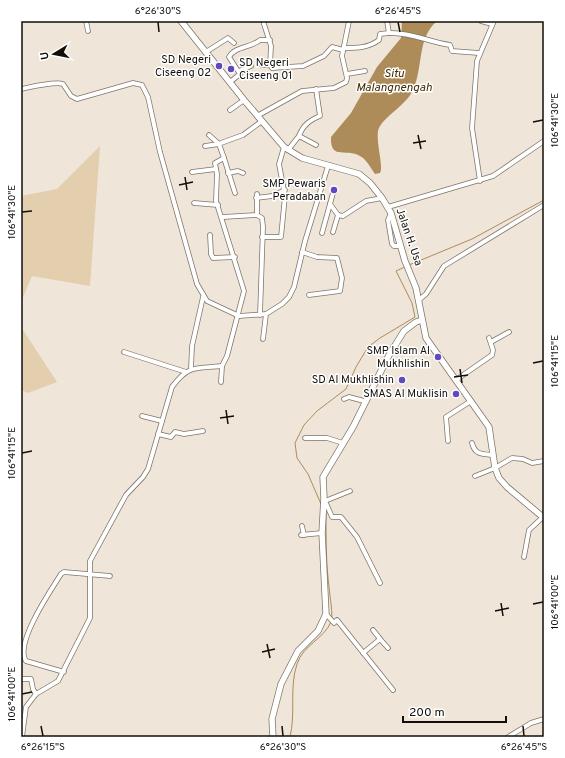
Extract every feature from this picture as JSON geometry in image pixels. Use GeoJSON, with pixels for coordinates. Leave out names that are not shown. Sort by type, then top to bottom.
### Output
{"type":"FeatureCollection","features":[{"type":"Feature","properties":{"kind":"street"},"geometry":{"type":"LineString","coordinates":[[86,21],[88,31]]}},
{"type":"Feature","properties":{"kind":"street","name":"Jalan H. Usa"},"geometry":{"type":"LineString","coordinates":[[181,21],[257,116],[286,149],[302,158],[359,174],[370,183],[388,206],[419,300],[426,338],[489,427],[493,455],[499,478],[507,488],[544,517]]}},
{"type":"Feature","properties":{"kind":"street"},"geometry":{"type":"LineString","coordinates":[[263,21],[270,40],[270,65]]}},
{"type":"Feature","properties":{"kind":"street"},"geometry":{"type":"LineString","coordinates":[[257,116],[277,106],[286,98],[306,90],[334,88],[342,85],[347,80],[343,59],[349,21]]}},
{"type":"Feature","properties":{"kind":"street"},"geometry":{"type":"LineString","coordinates":[[387,21],[389,33]]}},
{"type":"Feature","properties":{"kind":"street"},"geometry":{"type":"LineString","coordinates":[[479,179],[472,128],[477,61],[479,53],[493,23],[481,21]]}},
{"type":"Feature","properties":{"kind":"street"},"geometry":{"type":"LineString","coordinates":[[262,66],[270,65],[272,68],[278,68],[302,66],[324,56],[332,47],[344,49],[373,45],[379,40],[380,34],[389,33],[402,33],[450,45],[452,51],[479,53]]}},
{"type":"Feature","properties":{"kind":"street"},"geometry":{"type":"LineString","coordinates":[[206,52],[228,38],[231,38],[234,43]]}},
{"type":"Feature","properties":{"kind":"street"},"geometry":{"type":"LineString","coordinates":[[239,71],[229,57],[232,52],[255,45],[260,40],[270,40]]}},
{"type":"Feature","properties":{"kind":"street"},"geometry":{"type":"LineString","coordinates":[[239,71],[251,66]]}},
{"type":"Feature","properties":{"kind":"street"},"geometry":{"type":"LineString","coordinates":[[230,82],[239,75],[239,71]]}},
{"type":"Feature","properties":{"kind":"street"},"geometry":{"type":"LineString","coordinates":[[347,74],[365,71]]}},
{"type":"Feature","properties":{"kind":"street"},"geometry":{"type":"LineString","coordinates":[[21,89],[56,82],[63,84],[71,96],[77,99],[134,83],[142,85],[148,97],[160,152],[195,280],[204,297],[212,305],[239,316],[266,314],[282,304],[292,292],[302,252],[328,166]]}},
{"type":"Feature","properties":{"kind":"street"},"geometry":{"type":"LineString","coordinates":[[262,237],[281,237],[284,218],[285,190],[278,164],[286,149],[299,136],[302,128],[312,118],[320,116],[316,89]]}},
{"type":"Feature","properties":{"kind":"street"},"geometry":{"type":"LineString","coordinates":[[230,110],[244,100]]}},
{"type":"Feature","properties":{"kind":"street"},"geometry":{"type":"LineString","coordinates":[[205,146],[219,144],[243,135],[262,121]]}},
{"type":"Feature","properties":{"kind":"street"},"geometry":{"type":"LineString","coordinates":[[209,135],[219,144],[235,193]]}},
{"type":"Feature","properties":{"kind":"street"},"geometry":{"type":"LineString","coordinates":[[299,136],[316,145]]}},
{"type":"Feature","properties":{"kind":"street"},"geometry":{"type":"LineString","coordinates":[[388,206],[499,173],[544,141]]}},
{"type":"Feature","properties":{"kind":"street"},"geometry":{"type":"LineString","coordinates":[[221,382],[222,366],[227,356],[239,316],[244,291],[223,217],[218,205],[216,162],[224,158]]}},
{"type":"Feature","properties":{"kind":"street"},"geometry":{"type":"LineString","coordinates":[[192,172],[216,169]]}},
{"type":"Feature","properties":{"kind":"street"},"geometry":{"type":"LineString","coordinates":[[228,173],[237,171],[243,173]]}},
{"type":"Feature","properties":{"kind":"street"},"geometry":{"type":"LineString","coordinates":[[257,215],[256,196],[272,196],[275,193],[285,190]]}},
{"type":"Feature","properties":{"kind":"street"},"geometry":{"type":"LineString","coordinates":[[322,233],[333,193]]}},
{"type":"Feature","properties":{"kind":"street"},"geometry":{"type":"LineString","coordinates":[[330,204],[338,214],[344,215],[363,202],[382,198]]}},
{"type":"Feature","properties":{"kind":"street"},"geometry":{"type":"LineString","coordinates":[[194,203],[218,205]]}},
{"type":"Feature","properties":{"kind":"street"},"geometry":{"type":"LineString","coordinates":[[419,300],[424,296],[444,266],[544,205]]}},
{"type":"Feature","properties":{"kind":"street"},"geometry":{"type":"LineString","coordinates":[[333,232],[338,214]]}},
{"type":"Feature","properties":{"kind":"street"},"geometry":{"type":"LineString","coordinates":[[223,217],[257,215],[262,218],[260,315]]}},
{"type":"Feature","properties":{"kind":"street"},"geometry":{"type":"LineString","coordinates":[[210,235],[211,254],[213,258],[235,257]]}},
{"type":"Feature","properties":{"kind":"street"},"geometry":{"type":"LineString","coordinates":[[302,252],[317,257],[337,258],[342,278],[340,291],[309,295]]}},
{"type":"Feature","properties":{"kind":"street"},"geometry":{"type":"LineString","coordinates":[[22,737],[25,710],[36,694],[56,683],[64,672],[90,618],[90,561],[126,495],[143,477],[148,469],[172,387],[188,370],[192,346],[204,297]]}},
{"type":"Feature","properties":{"kind":"street"},"geometry":{"type":"LineString","coordinates":[[263,339],[266,314]]}},
{"type":"Feature","properties":{"kind":"street"},"geometry":{"type":"LineString","coordinates":[[393,690],[337,620],[334,623],[330,618],[322,533],[322,510],[324,501],[323,476],[343,444],[382,366],[404,332],[416,322],[422,320]]}},
{"type":"Feature","properties":{"kind":"street"},"geometry":{"type":"LineString","coordinates":[[456,380],[492,355],[490,340],[509,332]]}},
{"type":"Feature","properties":{"kind":"street"},"geometry":{"type":"LineString","coordinates":[[124,352],[188,370],[222,366]]}},
{"type":"Feature","properties":{"kind":"street"},"geometry":{"type":"LineString","coordinates":[[344,399],[349,397],[364,401]]}},
{"type":"Feature","properties":{"kind":"street"},"geometry":{"type":"LineString","coordinates":[[448,441],[446,416],[471,401]]}},
{"type":"Feature","properties":{"kind":"street"},"geometry":{"type":"LineString","coordinates":[[142,416],[162,421]]}},
{"type":"Feature","properties":{"kind":"street"},"geometry":{"type":"LineString","coordinates":[[158,434],[171,437],[175,432],[184,434],[203,431]]}},
{"type":"Feature","properties":{"kind":"street"},"geometry":{"type":"LineString","coordinates":[[305,438],[326,438],[343,444]]}},
{"type":"Feature","properties":{"kind":"street"},"geometry":{"type":"LineString","coordinates":[[472,443],[474,449],[479,454],[493,455]]}},
{"type":"Feature","properties":{"kind":"street"},"geometry":{"type":"LineString","coordinates":[[475,476],[496,468],[512,458],[523,459],[532,463],[544,461]]}},
{"type":"Feature","properties":{"kind":"street"},"geometry":{"type":"LineString","coordinates":[[324,501],[350,491]]}},
{"type":"Feature","properties":{"kind":"street"},"geometry":{"type":"LineString","coordinates":[[324,501],[330,515],[332,517],[341,517],[357,536],[380,583]]}},
{"type":"Feature","properties":{"kind":"street"},"geometry":{"type":"LineString","coordinates":[[524,557],[529,530],[544,517]]}},
{"type":"Feature","properties":{"kind":"street"},"geometry":{"type":"LineString","coordinates":[[302,526],[303,535],[322,533]]}},
{"type":"Feature","properties":{"kind":"street"},"geometry":{"type":"LineString","coordinates":[[64,672],[26,661],[22,654],[37,613],[61,574],[69,571],[110,576]]}},
{"type":"Feature","properties":{"kind":"street"},"geometry":{"type":"LineString","coordinates":[[273,737],[272,719],[281,684],[298,651],[330,618]]}},
{"type":"Feature","properties":{"kind":"street"},"geometry":{"type":"LineString","coordinates":[[373,630],[388,648]]}},
{"type":"Feature","properties":{"kind":"street"},"geometry":{"type":"LineString","coordinates":[[363,652],[380,639]]}},
{"type":"Feature","properties":{"kind":"street"},"geometry":{"type":"LineString","coordinates":[[21,679],[31,679],[33,689],[36,694]]}},
{"type":"Feature","properties":{"kind":"street"},"geometry":{"type":"LineString","coordinates":[[508,737],[531,723],[544,720]]}},
{"type":"Feature","properties":{"kind":"shaded area"},"geometry":{"type":"Polygon","coordinates":[[[100,146],[90,286],[32,276],[21,302],[21,196],[57,189],[100,146]]]}},
{"type":"Feature","properties":{"kind":"shaded area"},"geometry":{"type":"Polygon","coordinates":[[[21,327],[57,382],[28,393],[21,390],[21,327]]]}},
{"type":"Feature","properties":{"kind":"water","name":"Situ Malangnengah"},"geometry":{"type":"Polygon","coordinates":[[[402,21],[437,21],[430,28],[426,36],[416,83],[412,92],[404,103],[380,126],[378,131],[378,142],[381,170],[380,173],[375,174],[368,163],[361,156],[353,153],[336,151],[333,149],[331,137],[351,113],[377,67],[401,38],[402,21]]]}},
{"type":"Feature","properties":{"kind":"waterway"},"geometry":{"type":"LineString","coordinates":[[409,265],[472,239],[544,200]]}},
{"type":"Feature","properties":{"kind":"waterway"},"geometry":{"type":"LineString","coordinates":[[321,504],[308,474],[297,458],[295,443],[304,425],[317,411],[346,389],[356,367],[368,347],[415,317],[412,303],[396,271],[405,267]]}},
{"type":"Feature","properties":{"kind":"waterway"},"geometry":{"type":"LineString","coordinates":[[326,514],[328,578],[332,619]]}},
{"type":"Feature","properties":{"kind":"waterway"},"geometry":{"type":"LineString","coordinates":[[290,737],[292,728],[293,682],[297,664],[304,652],[324,633],[331,622]]}},
{"type":"Feature","properties":{"kind":"place","name":"SD Negeri Ciseeng 02"},"geometry":{"type":"Point","coordinates":[219,66]}},
{"type":"Feature","properties":{"kind":"place","name":"SD Negeri Ciseeng 01"},"geometry":{"type":"Point","coordinates":[231,69]}},
{"type":"Feature","properties":{"kind":"place","name":"SMP Pewaris Peradaban"},"geometry":{"type":"Point","coordinates":[334,190]}},
{"type":"Feature","properties":{"kind":"place","name":"SMP Islam Al Mukhlishin"},"geometry":{"type":"Point","coordinates":[438,357]}},
{"type":"Feature","properties":{"kind":"place","name":"SD Al Mukhlishin"},"geometry":{"type":"Point","coordinates":[402,380]}},
{"type":"Feature","properties":{"kind":"place","name":"SMAS Al Muklisin"},"geometry":{"type":"Point","coordinates":[456,394]}}]}
